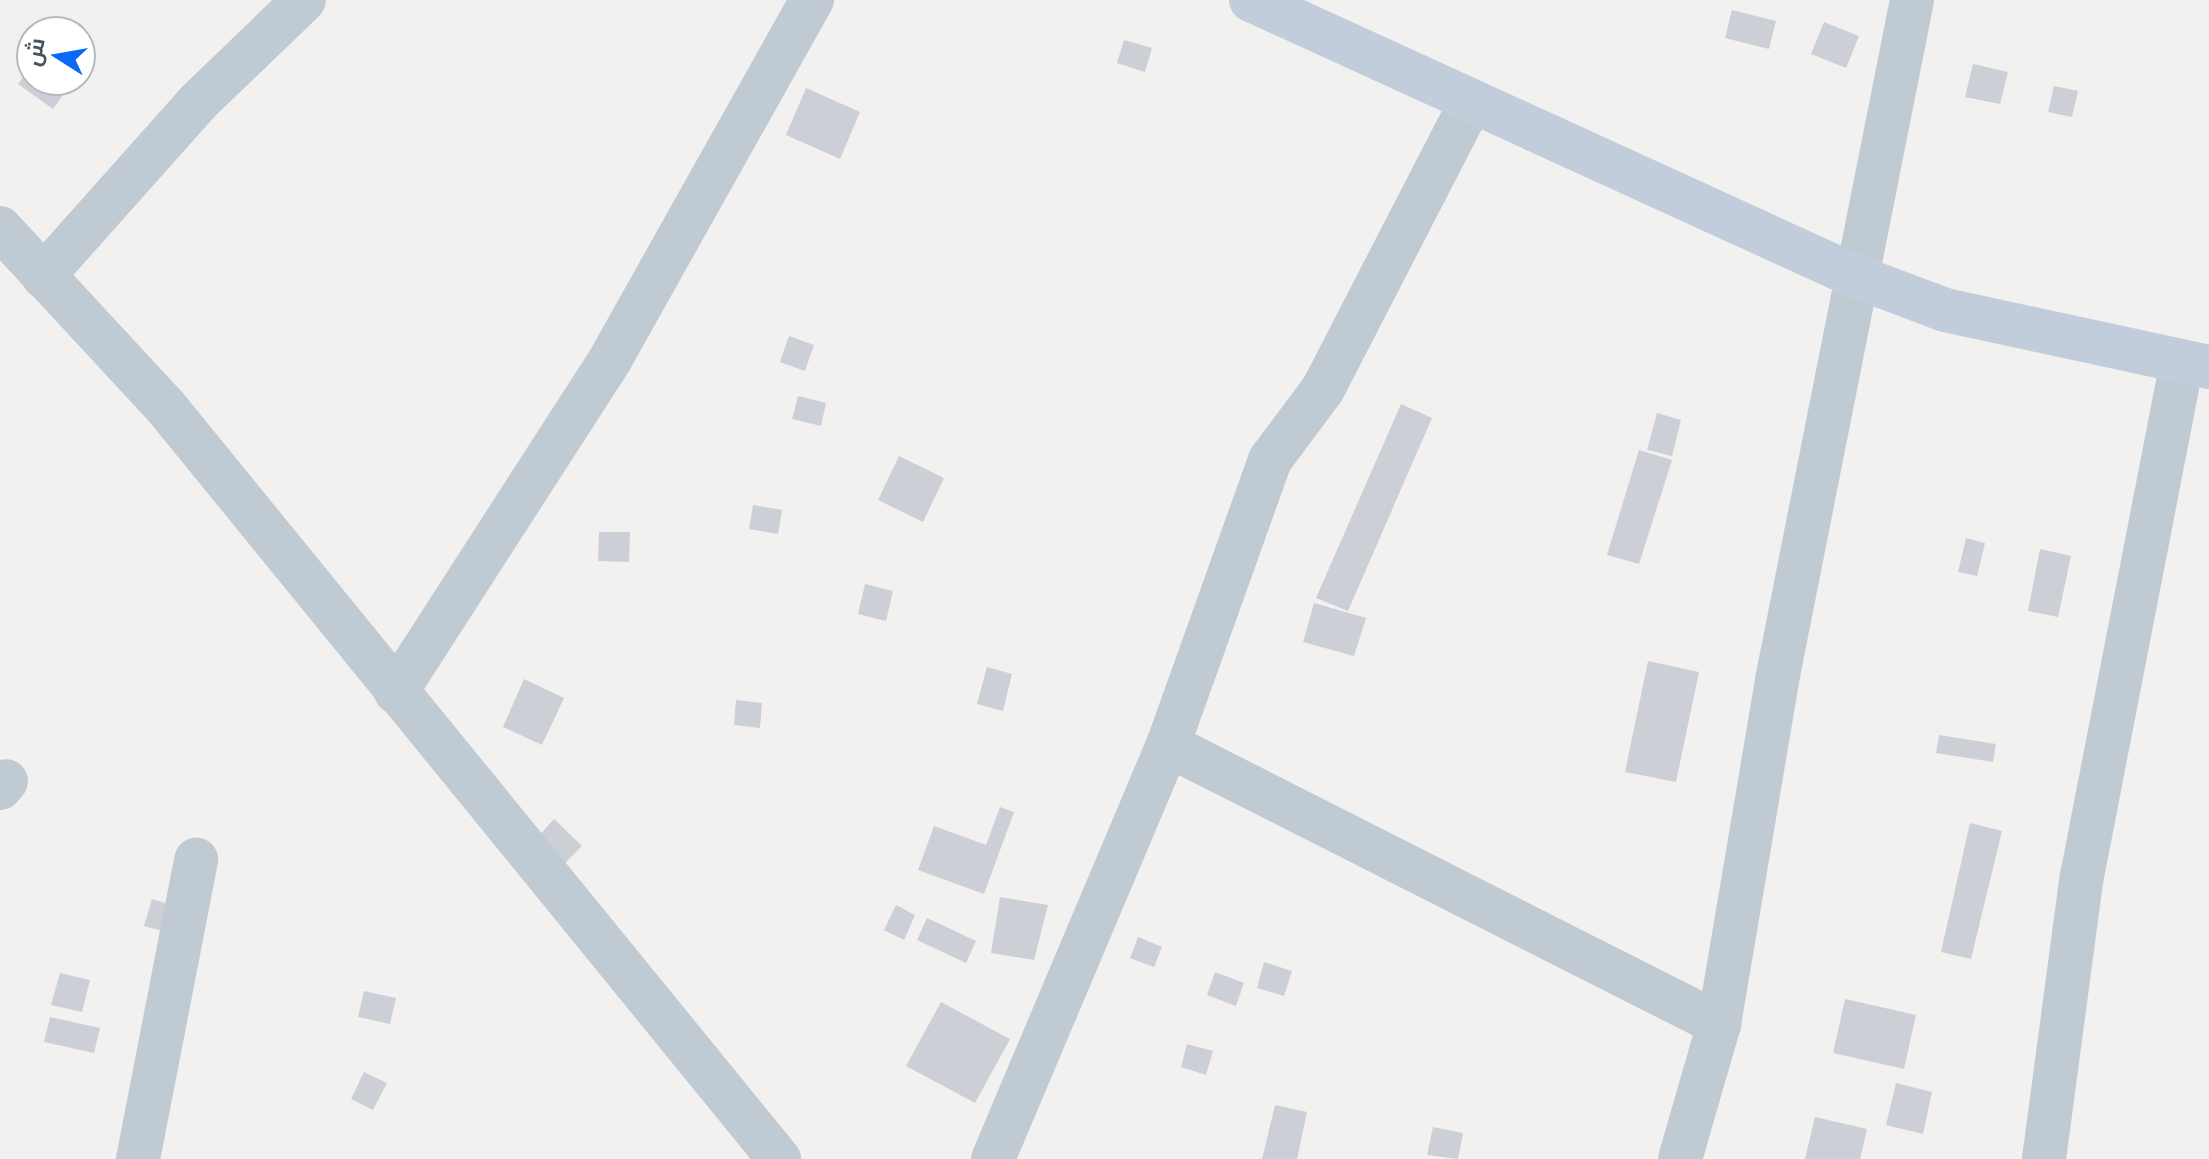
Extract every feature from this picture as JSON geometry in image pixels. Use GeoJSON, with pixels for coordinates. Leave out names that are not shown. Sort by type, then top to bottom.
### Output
{"type":"FeatureCollection","features":[{"type":"Feature","properties":{"kind":"main road"},"geometry":{"type":"LineString","coordinates":[[1251,0],[1302,11],[1471,102],[1855,276],[1945,310],[2196,365]]}},
{"type":"Feature","properties":{"kind":"street"},"geometry":{"type":"LineString","coordinates":[[43,276],[198,102],[304,0]]}},
{"type":"Feature","properties":{"kind":"street"},"geometry":{"type":"LineString","coordinates":[[396,692],[611,358],[812,0]]}},
{"type":"Feature","properties":{"kind":"street"},"geometry":{"type":"LineString","coordinates":[[1680,1159],[1719,1024],[1777,680],[1912,0]]}},
{"type":"Feature","properties":{"kind":"street"},"geometry":{"type":"LineString","coordinates":[[993,1159],[1168,745],[1270,460],[1323,389],[1471,102]]}},
{"type":"Feature","properties":{"kind":"street"},"geometry":{"type":"LineString","coordinates":[[0,228],[165,406],[779,1159]]}},
{"type":"Feature","properties":{"kind":"street"},"geometry":{"type":"LineString","coordinates":[[2044,1159],[2082,876],[2196,365]]}},
{"type":"Feature","properties":{"kind":"street"},"geometry":{"type":"LineString","coordinates":[[1168,745],[1719,1024]]}},
{"type":"Feature","properties":{"kind":"street"},"geometry":{"type":"LineString","coordinates":[[138,1159],[196,860]]}},
{"type":"Feature","properties":{"kind":"building"},"geometry":{"type":"Polygon","coordinates":[[[1732,10],[1776,21],[1769,49],[1725,38],[1732,10]]]}},
{"type":"Feature","properties":{"kind":"building"},"geometry":{"type":"Polygon","coordinates":[[[1824,22],[1859,36],[1846,68],[1811,54],[1824,22]]]}},
{"type":"Feature","properties":{"kind":"building"},"geometry":{"type":"Polygon","coordinates":[[[1124,40],[1152,48],[1145,72],[1117,63],[1124,40]]]}},
{"type":"Feature","properties":{"kind":"building"},"geometry":{"type":"Polygon","coordinates":[[[1973,64],[2008,72],[2000,104],[1965,97],[1973,64]]]}},
{"type":"Feature","properties":{"kind":"building"},"geometry":{"type":"Polygon","coordinates":[[[2054,86],[2078,91],[2072,117],[2048,112],[2054,86]]]}},
{"type":"Feature","properties":{"kind":"building"},"geometry":{"type":"Polygon","coordinates":[[[806,88],[860,112],[840,159],[786,135],[806,88]]]}},
{"type":"Feature","properties":{"kind":"building"},"geometry":{"type":"Polygon","coordinates":[[[35,96],[62,96],[53,109],[35,96]]]}},
{"type":"Feature","properties":{"kind":"building"},"geometry":{"type":"Polygon","coordinates":[[[789,336],[814,345],[805,371],[780,362],[789,336]]]}},
{"type":"Feature","properties":{"kind":"building"},"geometry":{"type":"Polygon","coordinates":[[[798,396],[826,403],[821,426],[792,419],[798,396]]]}},
{"type":"Feature","properties":{"kind":"building"},"geometry":{"type":"Polygon","coordinates":[[[1401,404],[1432,418],[1348,611],[1316,598],[1401,404]]]}},
{"type":"Feature","properties":{"kind":"building"},"geometry":{"type":"Polygon","coordinates":[[[1657,413],[1681,420],[1672,456],[1647,450],[1657,413]]]}},
{"type":"Feature","properties":{"kind":"building"},"geometry":{"type":"Polygon","coordinates":[[[1639,450],[1672,460],[1639,564],[1607,555],[1639,450]]]}},
{"type":"Feature","properties":{"kind":"building"},"geometry":{"type":"Polygon","coordinates":[[[899,456],[944,478],[923,522],[878,500],[899,456]]]}},
{"type":"Feature","properties":{"kind":"building"},"geometry":{"type":"Polygon","coordinates":[[[753,505],[782,510],[778,534],[749,529],[753,505]]]}},
{"type":"Feature","properties":{"kind":"building"},"geometry":{"type":"Polygon","coordinates":[[[599,532],[630,532],[629,562],[598,561],[599,532]]]}},
{"type":"Feature","properties":{"kind":"building"},"geometry":{"type":"Polygon","coordinates":[[[1966,538],[1985,543],[1977,576],[1958,572],[1966,538]]]}},
{"type":"Feature","properties":{"kind":"building"},"geometry":{"type":"Polygon","coordinates":[[[2040,549],[2071,556],[2058,617],[2028,611],[2040,549]]]}},
{"type":"Feature","properties":{"kind":"building"},"geometry":{"type":"Polygon","coordinates":[[[865,584],[893,591],[886,621],[858,614],[865,584]]]}},
{"type":"Feature","properties":{"kind":"building"},"geometry":{"type":"Polygon","coordinates":[[[1314,603],[1366,618],[1354,656],[1303,642],[1314,603]]]}},
{"type":"Feature","properties":{"kind":"building"},"geometry":{"type":"Polygon","coordinates":[[[1648,661],[1699,672],[1676,782],[1625,772],[1648,661]]]}},
{"type":"Feature","properties":{"kind":"building"},"geometry":{"type":"Polygon","coordinates":[[[987,667],[1012,674],[1003,711],[977,704],[987,667]]]}},
{"type":"Feature","properties":{"kind":"building"},"geometry":{"type":"Polygon","coordinates":[[[524,679],[564,698],[542,745],[503,727],[524,679]]]}},
{"type":"Feature","properties":{"kind":"building"},"geometry":{"type":"Polygon","coordinates":[[[736,700],[762,703],[760,728],[734,725],[736,700]]]}},
{"type":"Feature","properties":{"kind":"building"},"geometry":{"type":"Polygon","coordinates":[[[1939,735],[1996,744],[1993,762],[1936,753],[1939,735]]]}},
{"type":"Feature","properties":{"kind":"building"},"geometry":{"type":"Polygon","coordinates":[[[1000,807],[1014,812],[984,894],[918,870],[934,826],[986,845],[1000,807]]]}},
{"type":"Feature","properties":{"kind":"building"},"geometry":{"type":"Polygon","coordinates":[[[554,819],[582,846],[563,865],[536,839],[554,819]]]}},
{"type":"Feature","properties":{"kind":"building"},"geometry":{"type":"Polygon","coordinates":[[[1970,823],[2002,831],[1971,959],[1941,952],[1970,823]]]}},
{"type":"Feature","properties":{"kind":"building"},"geometry":{"type":"Polygon","coordinates":[[[1000,897],[1048,905],[1034,960],[991,953],[1000,897]]]}},
{"type":"Feature","properties":{"kind":"building"},"geometry":{"type":"Polygon","coordinates":[[[152,899],[174,906],[166,932],[144,926],[152,899]]]}},
{"type":"Feature","properties":{"kind":"building"},"geometry":{"type":"Polygon","coordinates":[[[896,905],[915,915],[904,940],[884,930],[896,905]]]}},
{"type":"Feature","properties":{"kind":"building"},"geometry":{"type":"Polygon","coordinates":[[[927,918],[976,941],[966,963],[917,940],[927,918]]]}},
{"type":"Feature","properties":{"kind":"building"},"geometry":{"type":"Polygon","coordinates":[[[1138,937],[1162,947],[1154,967],[1130,958],[1138,937]]]}},
{"type":"Feature","properties":{"kind":"building"},"geometry":{"type":"Polygon","coordinates":[[[1264,962],[1292,971],[1284,996],[1257,988],[1264,962]]]}},
{"type":"Feature","properties":{"kind":"building"},"geometry":{"type":"Polygon","coordinates":[[[1215,972],[1244,983],[1236,1006],[1207,995],[1215,972]]]}},
{"type":"Feature","properties":{"kind":"building"},"geometry":{"type":"Polygon","coordinates":[[[60,973],[90,980],[82,1012],[51,1005],[60,973]]]}},
{"type":"Feature","properties":{"kind":"building"},"geometry":{"type":"Polygon","coordinates":[[[364,991],[396,998],[390,1024],[358,1017],[364,991]]]}},
{"type":"Feature","properties":{"kind":"building"},"geometry":{"type":"Polygon","coordinates":[[[1845,999],[1916,1015],[1904,1069],[1833,1053],[1845,999]]]}},
{"type":"Feature","properties":{"kind":"building"},"geometry":{"type":"Polygon","coordinates":[[[941,1002],[1010,1039],[975,1103],[906,1066],[941,1002]]]}},
{"type":"Feature","properties":{"kind":"building"},"geometry":{"type":"Polygon","coordinates":[[[50,1017],[100,1028],[94,1053],[44,1042],[50,1017]]]}},
{"type":"Feature","properties":{"kind":"building"},"geometry":{"type":"Polygon","coordinates":[[[1187,1044],[1213,1051],[1206,1075],[1181,1067],[1187,1044]]]}},
{"type":"Feature","properties":{"kind":"building"},"geometry":{"type":"Polygon","coordinates":[[[364,1072],[387,1083],[373,1110],[351,1099],[364,1072]]]}},
{"type":"Feature","properties":{"kind":"building"},"geometry":{"type":"Polygon","coordinates":[[[1896,1083],[1932,1092],[1923,1134],[1886,1125],[1896,1083]]]}},
{"type":"Feature","properties":{"kind":"building"},"geometry":{"type":"Polygon","coordinates":[[[1275,1105],[1307,1112],[1297,1159],[1262,1159],[1275,1105]]]}},
{"type":"Feature","properties":{"kind":"building"},"geometry":{"type":"Polygon","coordinates":[[[1815,1117],[1867,1129],[1860,1159],[1805,1159],[1815,1117]]]}},
{"type":"Feature","properties":{"kind":"building"},"geometry":{"type":"Polygon","coordinates":[[[1433,1127],[1463,1133],[1458,1159],[1427,1155],[1433,1127]]]}}]}
